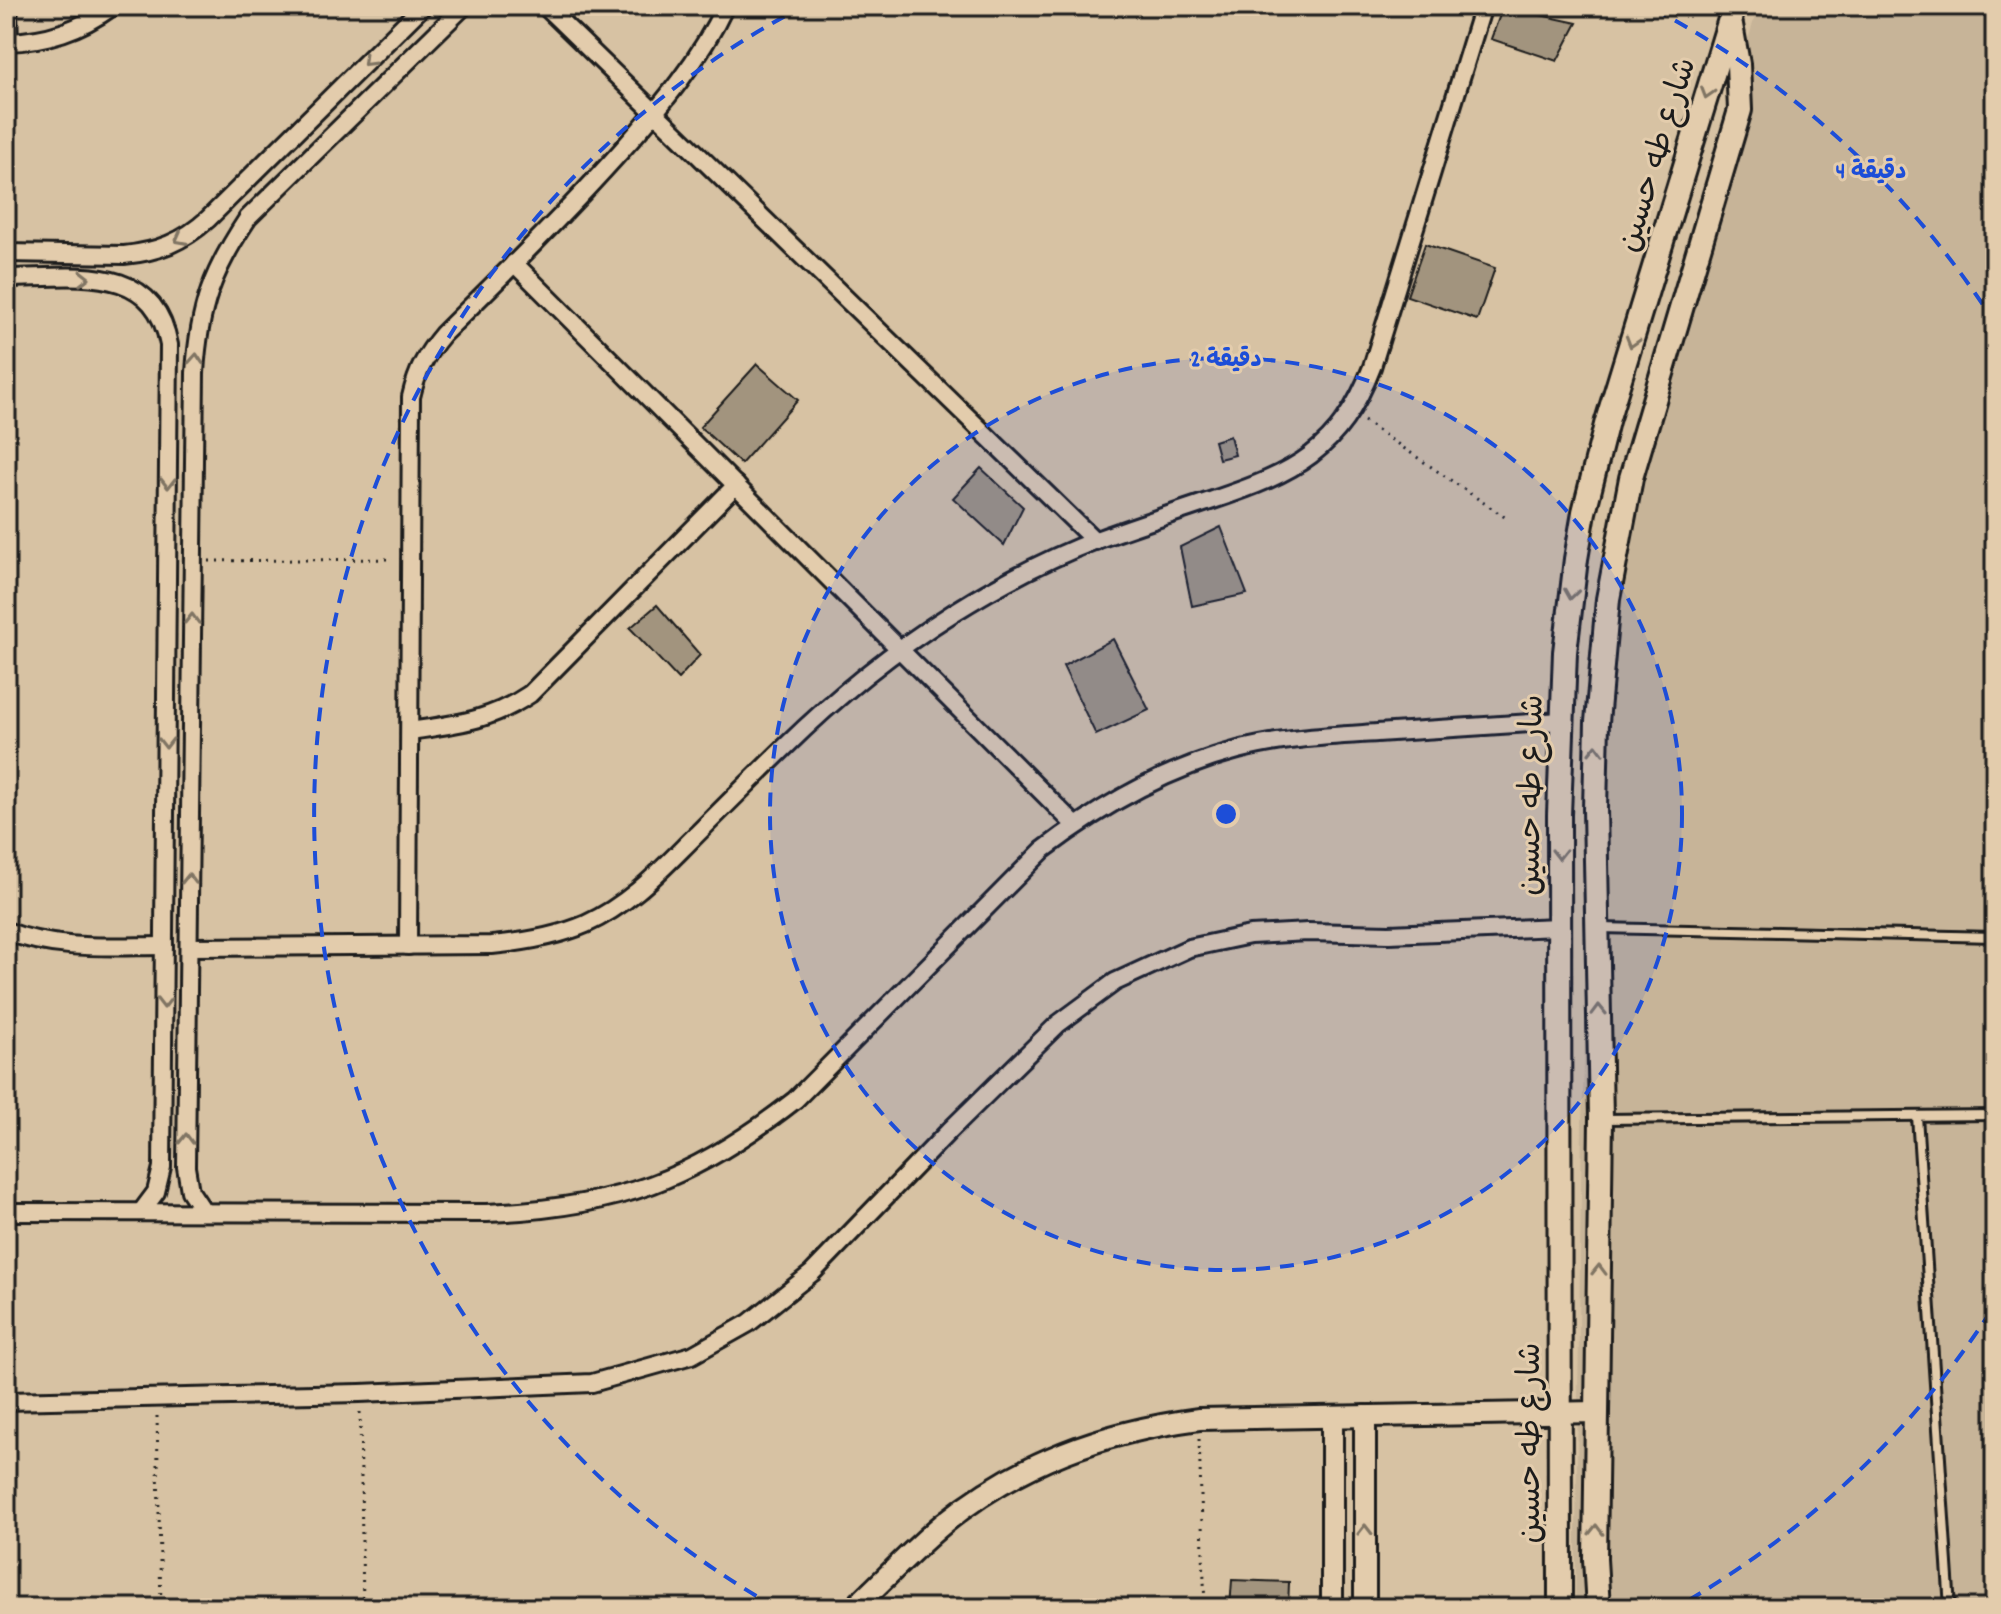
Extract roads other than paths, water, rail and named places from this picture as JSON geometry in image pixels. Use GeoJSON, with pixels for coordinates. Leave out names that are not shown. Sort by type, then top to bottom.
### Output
{"type":"FeatureCollection","features":[{"type":"Feature","properties":{"kind":"main road","name":"شارع طه حسين"},"geometry":{"type":"LineString","coordinates":[[1598,1608],[1595,1559],[1601,1119],[1595,809],[1601,660],[1618,538],[1647,418],[1740,110],[1732,12]]}},
{"type":"Feature","properties":{"kind":"main road","name":"شارع طه حسين"},"geometry":{"type":"LineString","coordinates":[[1560,1608],[1561,721],[1573,574],[1595,467],[1732,12]]}},
{"type":"Feature","properties":{"kind":"street"},"geometry":{"type":"LineString","coordinates":[[8,6],[7,42],[31,41],[75,30],[113,6]]}},
{"type":"Feature","properties":{"kind":"street"},"geometry":{"type":"LineString","coordinates":[[6,253],[143,253],[161,249],[186,237],[208,219],[423,6]]}},
{"type":"Feature","properties":{"kind":"street"},"geometry":{"type":"LineString","coordinates":[[204,1212],[196,1203],[186,1179],[198,331],[208,291],[225,253],[248,218],[464,6]]}},
{"type":"Feature","properties":{"kind":"street"},"geometry":{"type":"LineString","coordinates":[[545,6],[1095,541]]}},
{"type":"Feature","properties":{"kind":"street"},"geometry":{"type":"LineString","coordinates":[[408,946],[411,397],[417,374],[428,352],[443,334],[599,176],[655,113],[687,72],[725,6]]}},
{"type":"Feature","properties":{"kind":"street"},"geometry":{"type":"LineString","coordinates":[[189,947],[492,945],[556,935],[587,923],[642,889],[839,696],[898,648],[1018,575],[1095,541],[1257,486],[1285,474],[1310,457],[1351,412],[1372,367],[1483,6]]}},
{"type":"Feature","properties":{"kind":"street"},"geometry":{"type":"LineString","coordinates":[[514,263],[1075,825]]}},
{"type":"Feature","properties":{"kind":"street"},"geometry":{"type":"LineString","coordinates":[[6,278],[107,279],[126,283],[150,300],[165,326],[169,361],[162,1167],[156,1192],[141,1212]]}},
{"type":"Feature","properties":{"kind":"street"},"geometry":{"type":"LineString","coordinates":[[410,731],[471,722],[502,711],[530,694],[736,485]]}},
{"type":"Feature","properties":{"kind":"street"},"geometry":{"type":"LineString","coordinates":[[6,1212],[543,1211],[598,1202],[652,1186],[690,1169],[751,1134],[795,1100],[1043,850],[1075,825],[1140,787],[1181,768],[1239,749],[1298,738],[1561,721]]}},
{"type":"Feature","properties":{"kind":"street"},"geometry":{"type":"LineString","coordinates":[[6,1401],[360,1393],[592,1383],[692,1355],[749,1323],[812,1273],[1058,1024],[1115,982],[1189,948],[1250,935],[1308,932],[1389,934],[1559,927]]}},
{"type":"Feature","properties":{"kind":"street"},"geometry":{"type":"LineString","coordinates":[[6,931],[48,943],[79,946],[164,946]]}},
{"type":"Feature","properties":{"kind":"street"},"geometry":{"type":"LineString","coordinates":[[854,1608],[942,1525],[1017,1474],[1058,1454],[1145,1426],[1199,1419],[1597,1412]]}},
{"type":"Feature","properties":{"kind":"street"},"geometry":{"type":"LineString","coordinates":[[1365,1416],[1365,1608]]}},
{"type":"Feature","properties":{"kind":"street"},"geometry":{"type":"LineString","coordinates":[[1332,1417],[1332,1608]]}},
{"type":"Feature","properties":{"kind":"lane"},"geometry":{"type":"LineString","coordinates":[[1597,928],[1995,937]]}},
{"type":"Feature","properties":{"kind":"lane"},"geometry":{"type":"LineString","coordinates":[[1601,1119],[1995,1115]]}},
{"type":"Feature","properties":{"kind":"lane"},"geometry":{"type":"LineString","coordinates":[[1917,1116],[1950,1608]]}}]}
